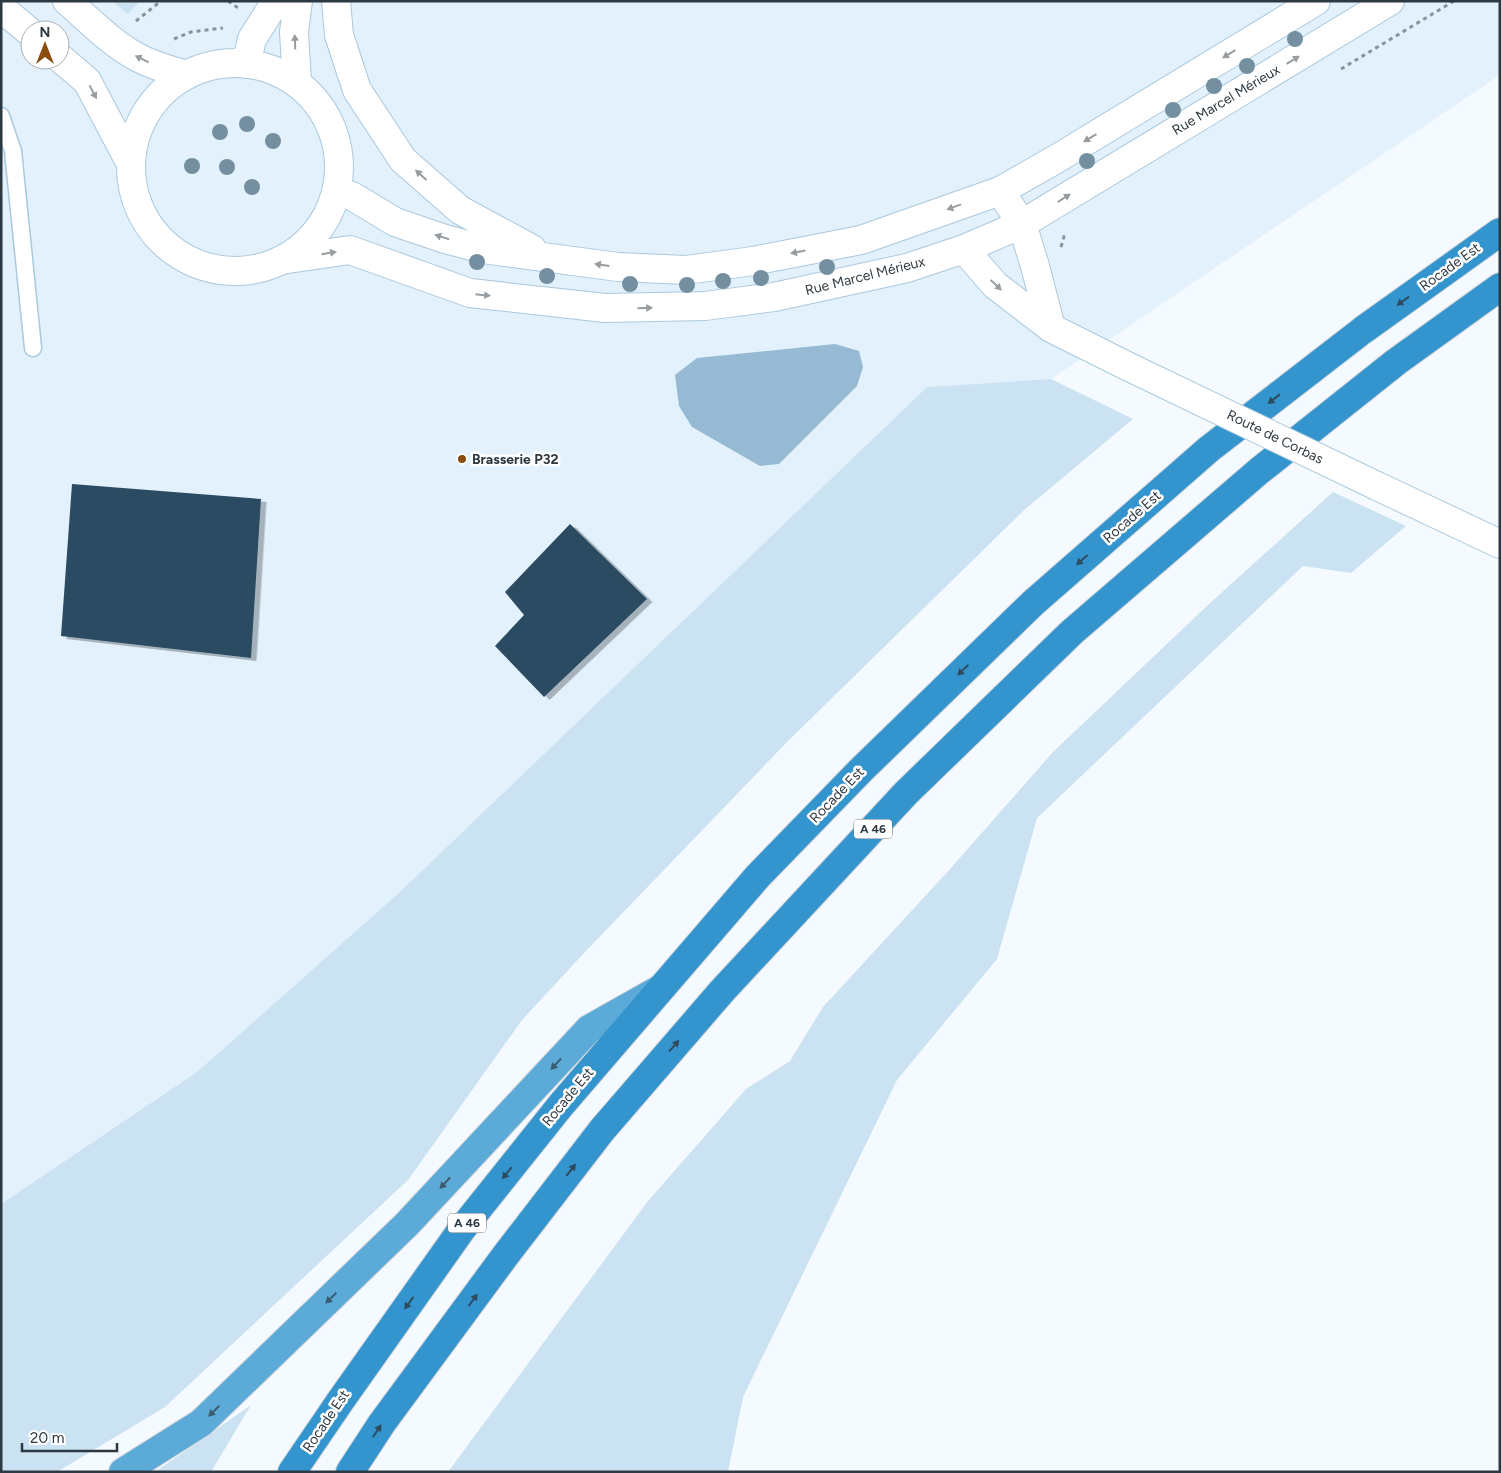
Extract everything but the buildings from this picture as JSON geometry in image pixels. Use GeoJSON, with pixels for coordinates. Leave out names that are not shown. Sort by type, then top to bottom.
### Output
{"type":"FeatureCollection","features":[{"type":"Feature","properties":{"kind":"highway","name":"Rocade Est"},"geometry":{"type":"LineString","coordinates":[[292,1472],[340,1400],[462,1229],[561,1105],[758,876],[861,770],[1033,602],[1210,450],[1363,330],[1500,232]]}},
{"type":"Feature","properties":{"kind":"highway","name":"A 46"},"geometry":{"type":"LineString","coordinates":[[350,1472],[388,1415],[499,1264],[602,1130],[722,991],[906,793],[1072,632],[1259,470],[1396,362],[1500,287]]}},
{"type":"Feature","properties":{"kind":"highway"},"geometry":{"type":"LineString","coordinates":[[123,1472],[201,1423],[406,1224],[590,1029],[662,988]]}},
{"type":"Feature","properties":{"kind":"street"},"geometry":{"type":"LineString","coordinates":[[67,1],[116,42],[136,56],[157,66],[188,75]]}},
{"type":"Feature","properties":{"kind":"street"},"geometry":{"type":"LineString","coordinates":[[246,64],[252,39],[276,1]]}},
{"type":"Feature","properties":{"kind":"street"},"geometry":{"type":"LineString","coordinates":[[297,83],[294,32],[298,1]]}},
{"type":"Feature","properties":{"kind":"street"},"geometry":{"type":"LineString","coordinates":[[336,1],[339,35],[358,90],[403,160],[460,210],[549,258]]}},
{"type":"Feature","properties":{"kind":"street"},"geometry":{"type":"LineString","coordinates":[[336,191],[352,196],[396,222],[445,238],[483,248],[618,267],[686,270],[752,261],[861,240],[1000,191],[1316,1]]}},
{"type":"Feature","properties":{"kind":"street","name":"Rue Marcel Mérieux"},"geometry":{"type":"LineString","coordinates":[[281,260],[350,250],[470,293],[605,308],[705,306],[774,298],[907,268],[964,248],[1022,224],[1390,1]]}},
{"type":"Feature","properties":{"kind":"street"},"geometry":{"type":"LineString","coordinates":[[1,8],[20,24]]}},
{"type":"Feature","properties":{"kind":"street"},"geometry":{"type":"LineString","coordinates":[[246,64],[281,74],[297,83],[310,94],[330,123],[336,139],[339,165],[336,191],[328,212],[316,232],[300,248],[281,260],[264,267],[227,271],[210,268],[176,253],[162,241],[150,227],[141,211],[135,194],[131,164],[136,136],[147,112],[155,100],[165,91],[188,75],[202,69],[216,65],[246,64]]}},
{"type":"Feature","properties":{"kind":"street"},"geometry":{"type":"LineString","coordinates":[[70,67],[87,81],[131,164]]}},
{"type":"Feature","properties":{"kind":"street"},"geometry":{"type":"LineString","coordinates":[[1000,191],[1022,224],[1050,328]]}},
{"type":"Feature","properties":{"kind":"street","name":"Route de Corbas"},"geometry":{"type":"LineString","coordinates":[[964,248],[995,285],[1050,328],[1500,544]]}},
{"type":"Feature","properties":{"kind":"lane"},"geometry":{"type":"LineString","coordinates":[[1,116],[13,151],[33,348]]}},
{"type":"Feature","properties":{"kind":"path"},"geometry":{"type":"LineString","coordinates":[[171,40],[191,32],[212,30],[230,24]]}},
{"type":"Feature","properties":{"kind":"shaded area"},"geometry":{"type":"Polygon","coordinates":[[[1,1],[1500,1],[1500,75],[1051,379],[927,387],[401,891],[197,1072],[1,1204],[1,1]]]}},
{"type":"Feature","properties":{"kind":"shaded area"},"geometry":{"type":"Polygon","coordinates":[[[112,1],[140,1],[128,14],[112,1]]]}},
{"type":"Feature","properties":{"kind":"shaded area"},"geometry":{"type":"Polygon","coordinates":[[[835,344],[859,351],[863,367],[857,386],[779,464],[760,466],[692,427],[679,406],[675,375],[697,358],[835,344]]]}},
{"type":"Feature","properties":{"kind":"shaded area"},"geometry":{"type":"Polygon","coordinates":[[[1051,379],[1133,419],[1023,511],[787,742],[522,1020],[408,1180],[165,1407],[57,1472],[1,1472],[1,1204],[197,1072],[401,891],[927,387],[1051,379]]]}},
{"type":"Feature","properties":{"kind":"shaded area"},"geometry":{"type":"Polygon","coordinates":[[[1333,492],[1406,526],[1351,573],[1303,566],[1037,818],[997,959],[897,1080],[743,1397],[728,1472],[448,1472],[648,1201],[746,1089],[790,1061],[823,1007],[951,868],[1053,752],[1209,604],[1333,492]]]}},
{"type":"Feature","properties":{"kind":"shaded area"},"geometry":{"type":"Polygon","coordinates":[[[251,1405],[211,1472],[155,1472],[251,1405]]]}},
{"type":"Feature","properties":{"kind":"place","name":"Brasserie P32"},"geometry":{"type":"Point","coordinates":[462,459]}}]}
